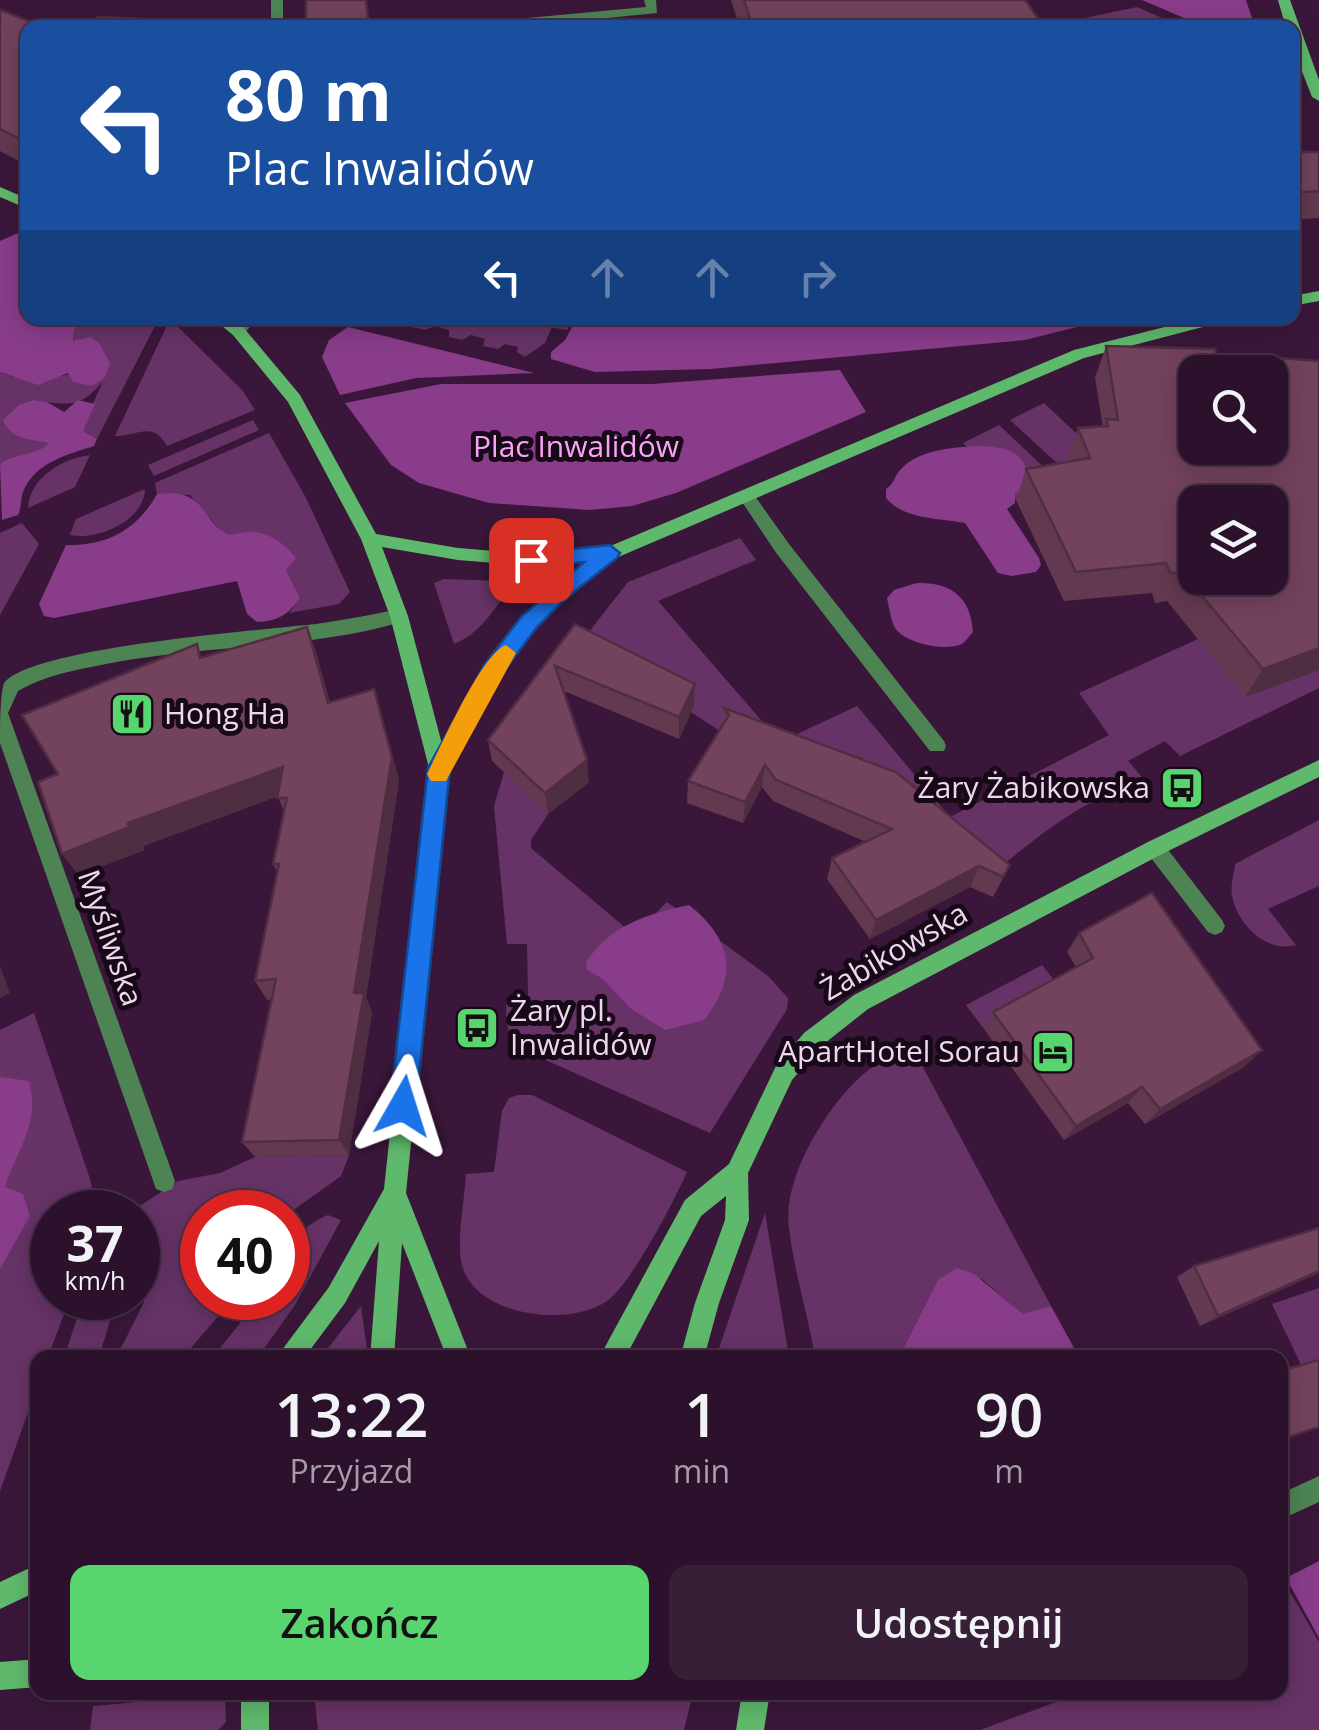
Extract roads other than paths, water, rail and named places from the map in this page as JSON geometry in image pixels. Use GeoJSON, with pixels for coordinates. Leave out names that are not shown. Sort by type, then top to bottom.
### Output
{"type":"FeatureCollection","features":[{"type":"Feature","properties":{"kind":"street"},"geometry":{"type":"LineString","coordinates":[[547,20],[653,10],[650,0]]}},
{"type":"Feature","properties":{"kind":"street"},"geometry":{"type":"LineString","coordinates":[[1300,47],[1319,97]]}},
{"type":"Feature","properties":{"kind":"street"},"geometry":{"type":"LineString","coordinates":[[245,325],[294,399],[370,538],[399,616],[439,768],[394,1191],[383,1350]]}},
{"type":"Feature","properties":{"kind":"street"},"geometry":{"type":"LineString","coordinates":[[439,768],[493,670],[530,622],[610,553],[1079,354],[1190,325]]}},
{"type":"Feature","properties":{"kind":"street"},"geometry":{"type":"LineString","coordinates":[[746,496],[782,549],[938,746]]}},
{"type":"Feature","properties":{"kind":"street"},"geometry":{"type":"LineString","coordinates":[[370,538],[458,554],[531,560],[610,553]]}},
{"type":"Feature","properties":{"kind":"street","name":"Myśliwska"},"geometry":{"type":"LineString","coordinates":[[164,1180],[0,713],[11,686],[54,668],[143,648],[349,628],[399,616]]}},
{"type":"Feature","properties":{"kind":"street","name":"Żabikowska"},"geometry":{"type":"LineString","coordinates":[[694,1350],[737,1220],[737,1172],[784,1072],[812,1040],[861,1002],[1155,848],[1319,768]]}},
{"type":"Feature","properties":{"kind":"street"},"geometry":{"type":"LineString","coordinates":[[1155,848],[1215,926]]}},
{"type":"Feature","properties":{"kind":"street"},"geometry":{"type":"LineString","coordinates":[[615,1350],[693,1208],[737,1172]]}},
{"type":"Feature","properties":{"kind":"street"},"geometry":{"type":"LineString","coordinates":[[294,1350],[336,1295],[394,1191]]}},
{"type":"Feature","properties":{"kind":"street"},"geometry":{"type":"LineString","coordinates":[[394,1191],[456,1350]]}},
{"type":"Feature","properties":{"kind":"street"},"geometry":{"type":"LineString","coordinates":[[1288,1503],[1319,1489]]}},
{"type":"Feature","properties":{"kind":"street"},"geometry":{"type":"LineString","coordinates":[[0,1596],[30,1581]]}},
{"type":"Feature","properties":{"kind":"street"},"geometry":{"type":"LineString","coordinates":[[0,1676],[30,1674]]}},
{"type":"Feature","properties":{"kind":"street"},"geometry":{"type":"LineString","coordinates":[[255,1700],[255,1730]]}},
{"type":"Feature","properties":{"kind":"street"},"geometry":{"type":"LineString","coordinates":[[750,1730],[758,1700]]}},
{"type":"Feature","properties":{"kind":"place","name":"Hong Ha"},"geometry":{"type":"Point","coordinates":[132,714]}},
{"type":"Feature","properties":{"kind":"place","name":"Żary Żabikowska"},"geometry":{"type":"Point","coordinates":[1182,788]}},
{"type":"Feature","properties":{"kind":"place","name":"Żary pl. Inwalidów"},"geometry":{"type":"Point","coordinates":[477,1028]}},
{"type":"Feature","properties":{"kind":"place","name":"ApartHotel Sorau"},"geometry":{"type":"Point","coordinates":[1053,1052]}},
{"type":"Feature","properties":{"kind":"park label","name":"Plac Inwalidów"},"geometry":{"type":"Point","coordinates":[576,447]}}]}
